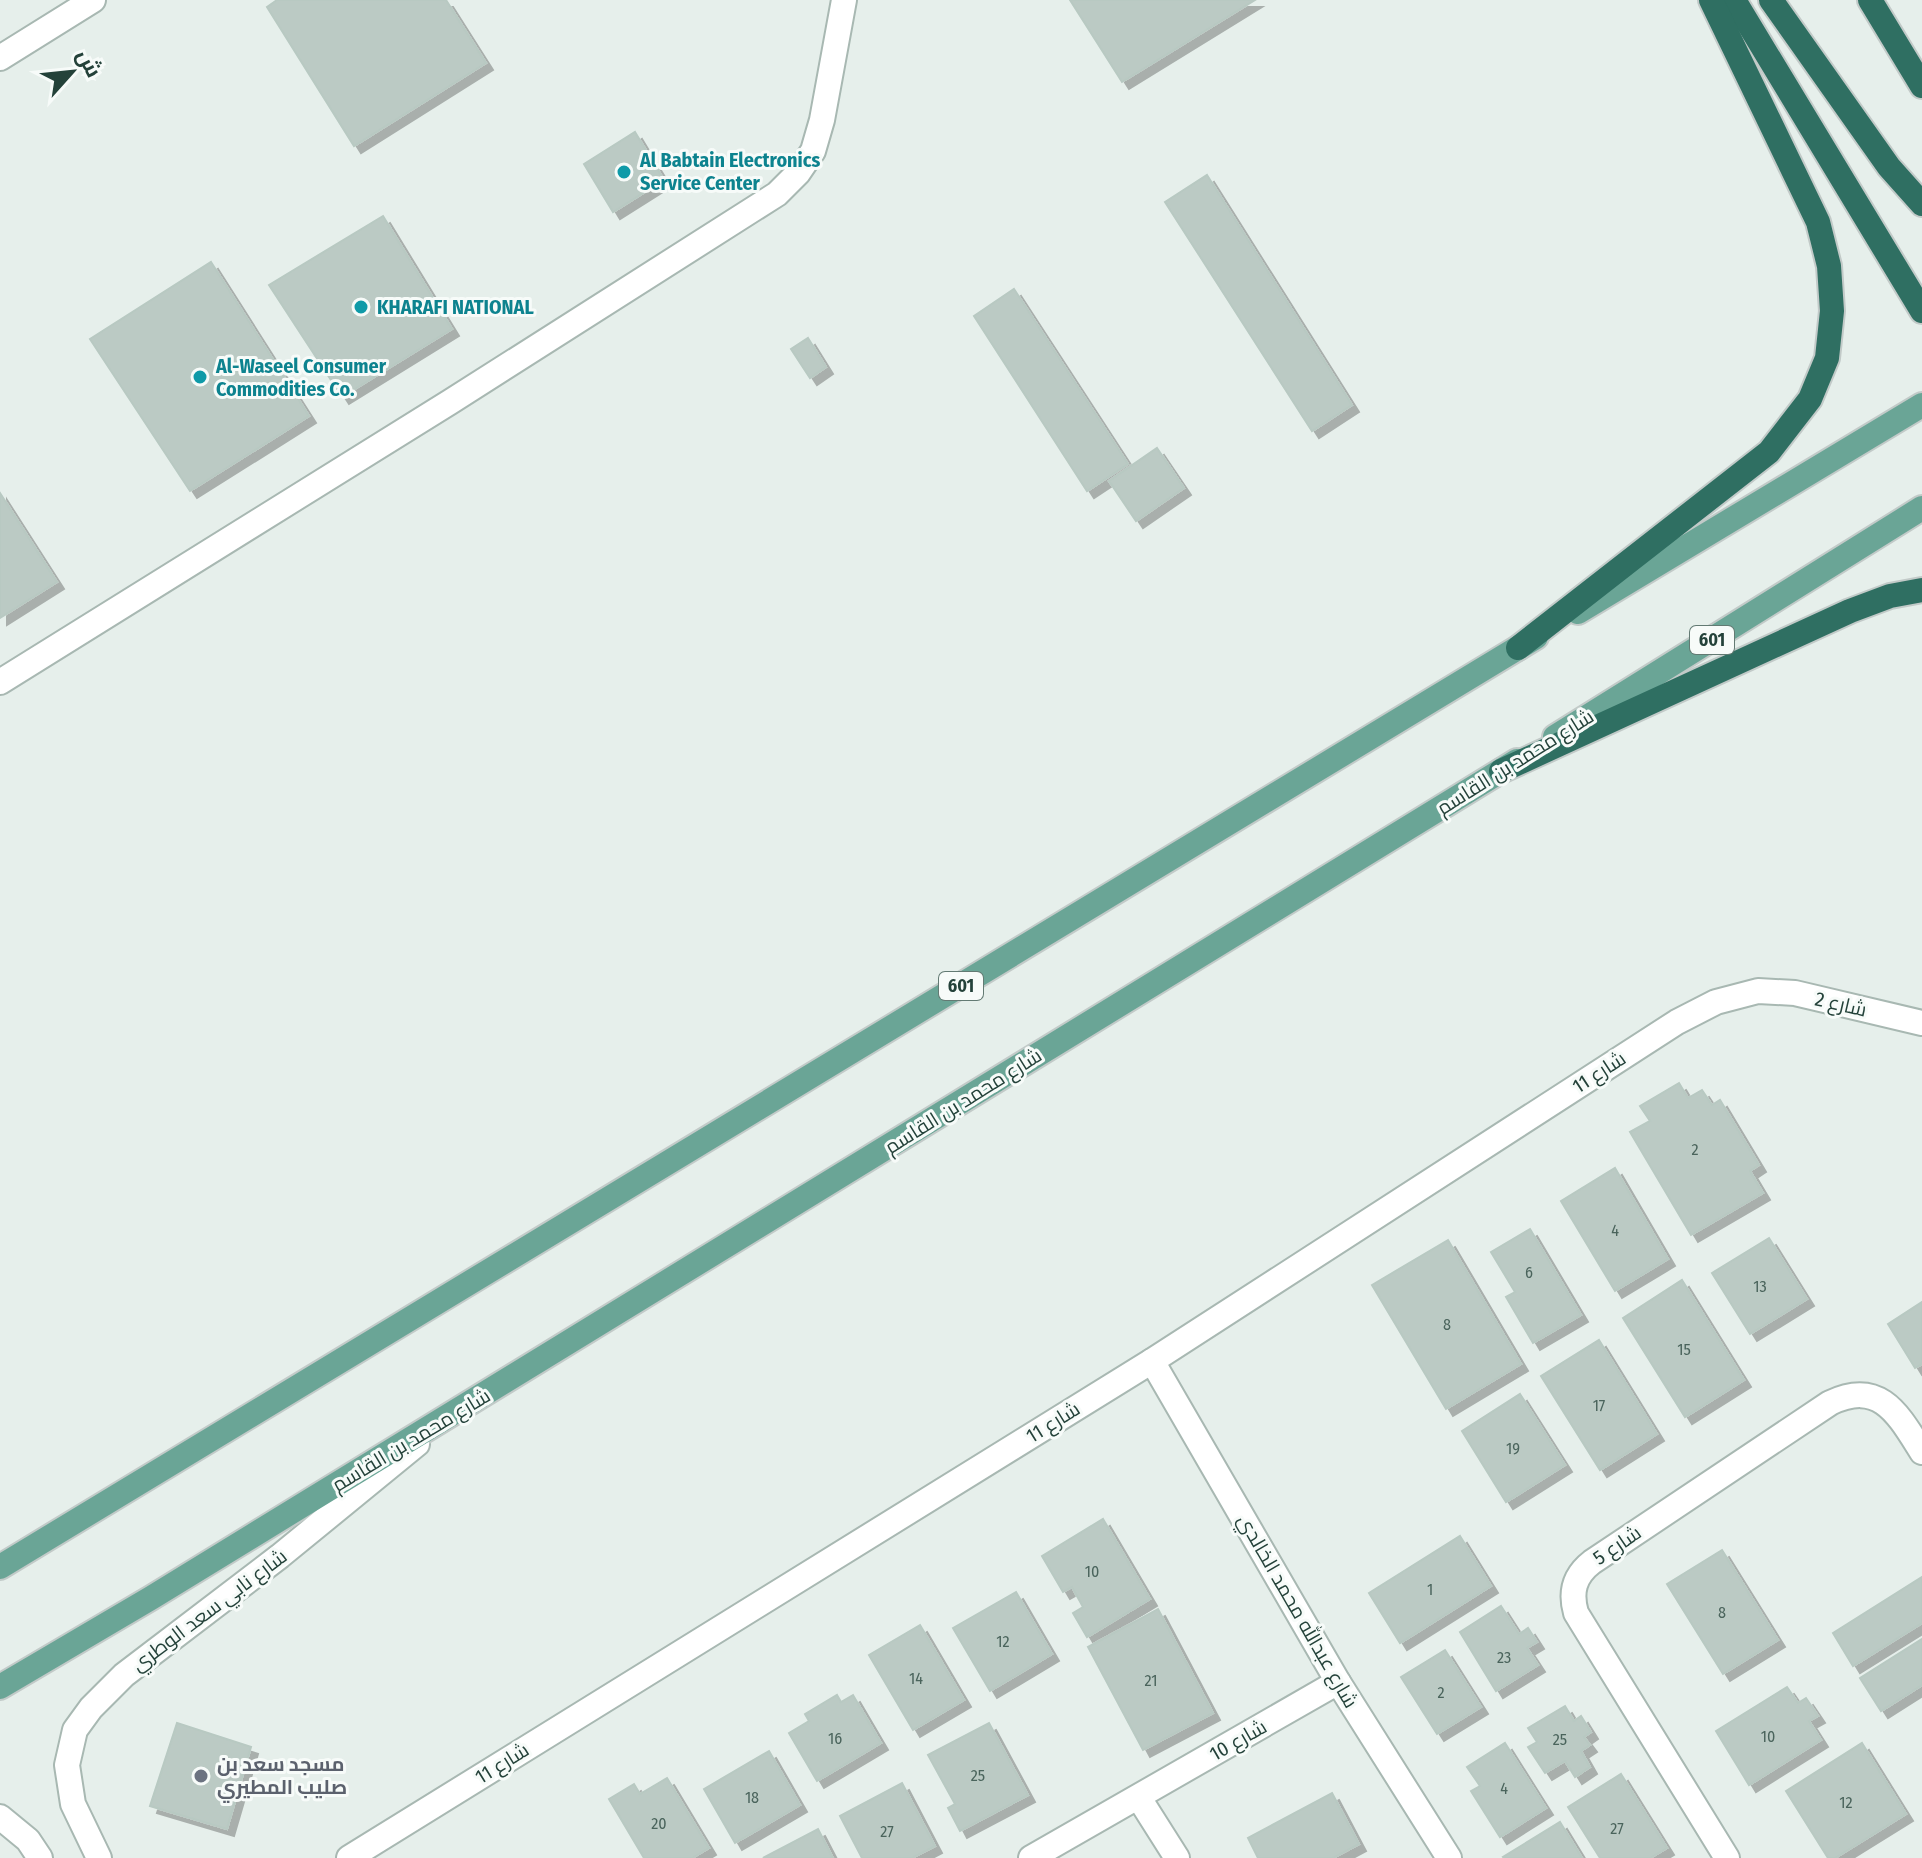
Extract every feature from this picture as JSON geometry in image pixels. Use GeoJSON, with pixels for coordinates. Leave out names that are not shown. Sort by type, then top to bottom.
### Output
{"type":"FeatureCollection","features":[{"type":"Feature","properties":{"kind":"highway"},"geometry":{"type":"LineString","coordinates":[[1518,648],[1769,452],[1810,399],[1827,358],[1832,311],[1829,266],[1818,222],[1711,0]]}},
{"type":"Feature","properties":{"kind":"highway"},"geometry":{"type":"LineString","coordinates":[[1734,0],[1922,311]]}},
{"type":"Feature","properties":{"kind":"highway"},"geometry":{"type":"LineString","coordinates":[[1771,0],[1889,167],[1922,204]]}},
{"type":"Feature","properties":{"kind":"highway"},"geometry":{"type":"LineString","coordinates":[[1873,6],[1922,86]]}},
{"type":"Feature","properties":{"kind":"highway"},"geometry":{"type":"LineString","coordinates":[[1501,771],[1850,611],[1890,596],[1922,590]]}},
{"type":"Feature","properties":{"kind":"main road","name":"601"},"geometry":{"type":"LineString","coordinates":[[0,1567],[1922,405]]}},
{"type":"Feature","properties":{"kind":"main road","name":"شارع محمد بن القاسم"},"geometry":{"type":"LineString","coordinates":[[0,1687],[456,1412],[1501,771],[1922,508]]}},
{"type":"Feature","properties":{"kind":"street"},"geometry":{"type":"LineString","coordinates":[[0,58],[93,0]]}},
{"type":"Feature","properties":{"kind":"street"},"geometry":{"type":"LineString","coordinates":[[0,682],[777,194],[798,173],[813,151],[822,120],[844,0]]}},
{"type":"Feature","properties":{"kind":"street","name":"شارع 2"},"geometry":{"type":"LineString","coordinates":[[1758,991],[1795,993],[1922,1023]]}},
{"type":"Feature","properties":{"kind":"street","name":"شارع 11"},"geometry":{"type":"LineString","coordinates":[[349,1858],[1152,1361],[1677,1022],[1716,1002],[1758,991]]}},
{"type":"Feature","properties":{"kind":"street","name":"شارع عبدالله محمد الخالدي"},"geometry":{"type":"LineString","coordinates":[[1152,1361],[1338,1682],[1449,1858]]}},
{"type":"Feature","properties":{"kind":"street","name":"شارع 5"},"geometry":{"type":"LineString","coordinates":[[1727,1858],[1576,1613],[1573,1590],[1576,1579],[1592,1562],[1843,1397],[1871,1396],[1883,1401],[1902,1420],[1922,1452]]}},
{"type":"Feature","properties":{"kind":"street","name":"شارع نابي سعد الوطري"},"geometry":{"type":"LineString","coordinates":[[99,1858],[73,1804],[67,1765],[75,1730],[91,1708],[124,1675],[280,1556],[456,1412]]}},
{"type":"Feature","properties":{"kind":"street","name":"شارع 10"},"geometry":{"type":"LineString","coordinates":[[1031,1858],[1338,1682]]}},
{"type":"Feature","properties":{"kind":"street"},"geometry":{"type":"LineString","coordinates":[[1139,1798],[1177,1858]]}},
{"type":"Feature","properties":{"kind":"street"},"geometry":{"type":"LineString","coordinates":[[0,1817],[28,1840],[40,1858]]}},
{"type":"Feature","properties":{"kind":"building"},"geometry":{"type":"Polygon","coordinates":[[[277,0],[446,0],[486,63],[354,146],[267,7],[277,0]]]}},
{"type":"Feature","properties":{"kind":"building"},"geometry":{"type":"Polygon","coordinates":[[[1070,0],[1255,0],[1122,82],[1070,0]]]}},
{"type":"Feature","properties":{"kind":"building","name":"Al Babtain Electronics Service Center"},"geometry":{"type":"Polygon","coordinates":[[[635,132],[664,180],[613,212],[584,164],[635,132]]]}},
{"type":"Feature","properties":{"kind":"building"},"geometry":{"type":"Polygon","coordinates":[[[1207,175],[1352,405],[1312,431],[1165,202],[1207,175]]]}},
{"type":"Feature","properties":{"kind":"building","name":"KHARAFI NATIONAL"},"geometry":{"type":"Polygon","coordinates":[[[383,216],[452,329],[342,397],[269,285],[383,216]]]}},
{"type":"Feature","properties":{"kind":"building","name":"Al-Waseel Consumer Commodities Co."},"geometry":{"type":"Polygon","coordinates":[[[211,262],[309,416],[190,491],[90,339],[211,262]]]}},
{"type":"Feature","properties":{"kind":"building"},"geometry":{"type":"Polygon","coordinates":[[[1014,289],[1128,464],[1087,491],[974,316],[1014,289]]]}},
{"type":"Feature","properties":{"kind":"building"},"geometry":{"type":"Polygon","coordinates":[[[808,338],[826,367],[810,378],[791,349],[808,338]]]}},
{"type":"Feature","properties":{"kind":"building"},"geometry":{"type":"Polygon","coordinates":[[[1157,448],[1184,488],[1136,521],[1109,481],[1157,448]]]}},
{"type":"Feature","properties":{"kind":"building"},"geometry":{"type":"Polygon","coordinates":[[[0,493],[57,582],[0,618],[0,493]]]}},
{"type":"Feature","properties":{"kind":"building"},"geometry":{"type":"Polygon","coordinates":[[[1679,1083],[1688,1098],[1702,1090],[1712,1105],[1720,1100],[1759,1165],[1750,1171],[1763,1193],[1691,1235],[1630,1132],[1650,1121],[1640,1106],[1679,1083]]]}},
{"type":"Feature","properties":{"kind":"building"},"geometry":{"type":"Polygon","coordinates":[[[1615,1168],[1668,1259],[1615,1291],[1561,1201],[1615,1168]]]}},
{"type":"Feature","properties":{"kind":"building"},"geometry":{"type":"Polygon","coordinates":[[[1530,1229],[1581,1315],[1533,1343],[1506,1297],[1515,1292],[1491,1252],[1530,1229]]]}},
{"type":"Feature","properties":{"kind":"building"},"geometry":{"type":"Polygon","coordinates":[[[1769,1238],[1807,1299],[1750,1334],[1712,1273],[1769,1238]]]}},
{"type":"Feature","properties":{"kind":"building"},"geometry":{"type":"Polygon","coordinates":[[[1448,1240],[1521,1364],[1446,1409],[1372,1285],[1448,1240]]]}},
{"type":"Feature","properties":{"kind":"building"},"geometry":{"type":"Polygon","coordinates":[[[1682,1280],[1744,1380],[1685,1417],[1623,1318],[1682,1280]]]}},
{"type":"Feature","properties":{"kind":"building"},"geometry":{"type":"Polygon","coordinates":[[[1922,1302],[1922,1364],[1915,1368],[1888,1324],[1922,1302]]]}},
{"type":"Feature","properties":{"kind":"building"},"geometry":{"type":"Polygon","coordinates":[[[1599,1340],[1657,1434],[1600,1470],[1541,1376],[1599,1340]]]}},
{"type":"Feature","properties":{"kind":"building"},"geometry":{"type":"Polygon","coordinates":[[[1520,1394],[1565,1465],[1506,1502],[1462,1431],[1520,1394]]]}},
{"type":"Feature","properties":{"kind":"building"},"geometry":{"type":"Polygon","coordinates":[[[1103,1519],[1150,1599],[1087,1637],[1073,1613],[1083,1607],[1072,1587],[1063,1592],[1042,1556],[1103,1519]]]}},
{"type":"Feature","properties":{"kind":"building"},"geometry":{"type":"Polygon","coordinates":[[[1460,1536],[1491,1586],[1400,1643],[1369,1593],[1460,1536]]]}},
{"type":"Feature","properties":{"kind":"building"},"geometry":{"type":"Polygon","coordinates":[[[1722,1550],[1778,1640],[1723,1674],[1667,1584],[1722,1550]]]}},
{"type":"Feature","properties":{"kind":"building"},"geometry":{"type":"Polygon","coordinates":[[[1922,1577],[1922,1623],[1853,1666],[1833,1633],[1922,1577]]]}},
{"type":"Feature","properties":{"kind":"building"},"geometry":{"type":"Polygon","coordinates":[[[1016,1592],[1052,1654],[990,1691],[953,1628],[1016,1592]]]}},
{"type":"Feature","properties":{"kind":"building"},"geometry":{"type":"Polygon","coordinates":[[[1501,1606],[1519,1634],[1528,1628],[1537,1642],[1527,1648],[1538,1665],[1496,1691],[1460,1632],[1501,1606]]]}},
{"type":"Feature","properties":{"kind":"building"},"geometry":{"type":"Polygon","coordinates":[[[1158,1609],[1213,1713],[1143,1750],[1088,1647],[1158,1609]]]}},
{"type":"Feature","properties":{"kind":"building"},"geometry":{"type":"Polygon","coordinates":[[[920,1625],[964,1700],[913,1730],[869,1655],[920,1625]]]}},
{"type":"Feature","properties":{"kind":"building"},"geometry":{"type":"Polygon","coordinates":[[[1922,1639],[1922,1685],[1881,1711],[1860,1678],[1922,1639]]]}},
{"type":"Feature","properties":{"kind":"building"},"geometry":{"type":"Polygon","coordinates":[[[1445,1650],[1481,1707],[1437,1734],[1401,1677],[1445,1650]]]}},
{"type":"Feature","properties":{"kind":"building"},"geometry":{"type":"Polygon","coordinates":[[[1787,1687],[1798,1703],[1806,1698],[1818,1716],[1809,1721],[1821,1740],[1749,1785],[1716,1731],[1787,1687]]]}},
{"type":"Feature","properties":{"kind":"building"},"geometry":{"type":"Polygon","coordinates":[[[837,1695],[841,1702],[853,1695],[881,1743],[817,1781],[789,1733],[809,1721],[805,1714],[837,1695]]]}},
{"type":"Feature","properties":{"kind":"building"},"geometry":{"type":"Polygon","coordinates":[[[1565,1706],[1574,1721],[1581,1716],[1591,1732],[1584,1737],[1590,1745],[1581,1751],[1590,1767],[1575,1777],[1565,1761],[1545,1773],[1528,1747],[1537,1742],[1528,1728],[1565,1706]]]}},
{"type":"Feature","properties":{"kind":"building","name":"مسجد سعد بن صليب المطيري"},"geometry":{"type":"Polygon","coordinates":[[[177,1723],[251,1747],[227,1829],[150,1806],[177,1723]]]}},
{"type":"Feature","properties":{"kind":"building"},"geometry":{"type":"Polygon","coordinates":[[[989,1723],[1028,1795],[960,1831],[948,1808],[955,1804],[928,1755],[989,1723]]]}},
{"type":"Feature","properties":{"kind":"building"},"geometry":{"type":"Polygon","coordinates":[[[1505,1743],[1546,1808],[1500,1837],[1471,1791],[1480,1786],[1467,1767],[1505,1743]]]}},
{"type":"Feature","properties":{"kind":"building"},"geometry":{"type":"Polygon","coordinates":[[[1862,1743],[1906,1814],[1835,1858],[1828,1858],[1786,1791],[1862,1743]]]}},
{"type":"Feature","properties":{"kind":"building"},"geometry":{"type":"Polygon","coordinates":[[[769,1751],[800,1805],[735,1843],[704,1789],[769,1751]]]}},
{"type":"Feature","properties":{"kind":"building"},"geometry":{"type":"Polygon","coordinates":[[[1621,1774],[1667,1848],[1650,1858],[1600,1858],[1568,1807],[1621,1774]]]}},
{"type":"Feature","properties":{"kind":"building"},"geometry":{"type":"Polygon","coordinates":[[[667,1778],[709,1848],[692,1858],[644,1858],[609,1799],[634,1784],[640,1794],[667,1778]]]}},
{"type":"Feature","properties":{"kind":"building"},"geometry":{"type":"Polygon","coordinates":[[[902,1783],[935,1846],[912,1858],[862,1858],[840,1816],[902,1783]]]}},
{"type":"Feature","properties":{"kind":"building"},"geometry":{"type":"Polygon","coordinates":[[[1332,1793],[1359,1844],[1333,1858],[1258,1858],[1248,1838],[1332,1793]]]}},
{"type":"Feature","properties":{"kind":"building"},"geometry":{"type":"Polygon","coordinates":[[[1560,1822],[1582,1858],[1503,1857],[1560,1822]]]}},
{"type":"Feature","properties":{"kind":"building"},"geometry":{"type":"Polygon","coordinates":[[[818,1829],[833,1858],[763,1858],[818,1829]]]}},
{"type":"Feature","properties":{"kind":"place","name":"Al Babtain Electronics Service Center"},"geometry":{"type":"Point","coordinates":[624,172]}},
{"type":"Feature","properties":{"kind":"place","name":"KHARAFI NATIONAL"},"geometry":{"type":"Point","coordinates":[361,307]}},
{"type":"Feature","properties":{"kind":"place","name":"Al-Waseel Consumer Commodities Co."},"geometry":{"type":"Point","coordinates":[200,377]}},
{"type":"Feature","properties":{"kind":"place","name":"مسجد سعد بن صليب المطيري"},"geometry":{"type":"Point","coordinates":[201,1776]}}]}
